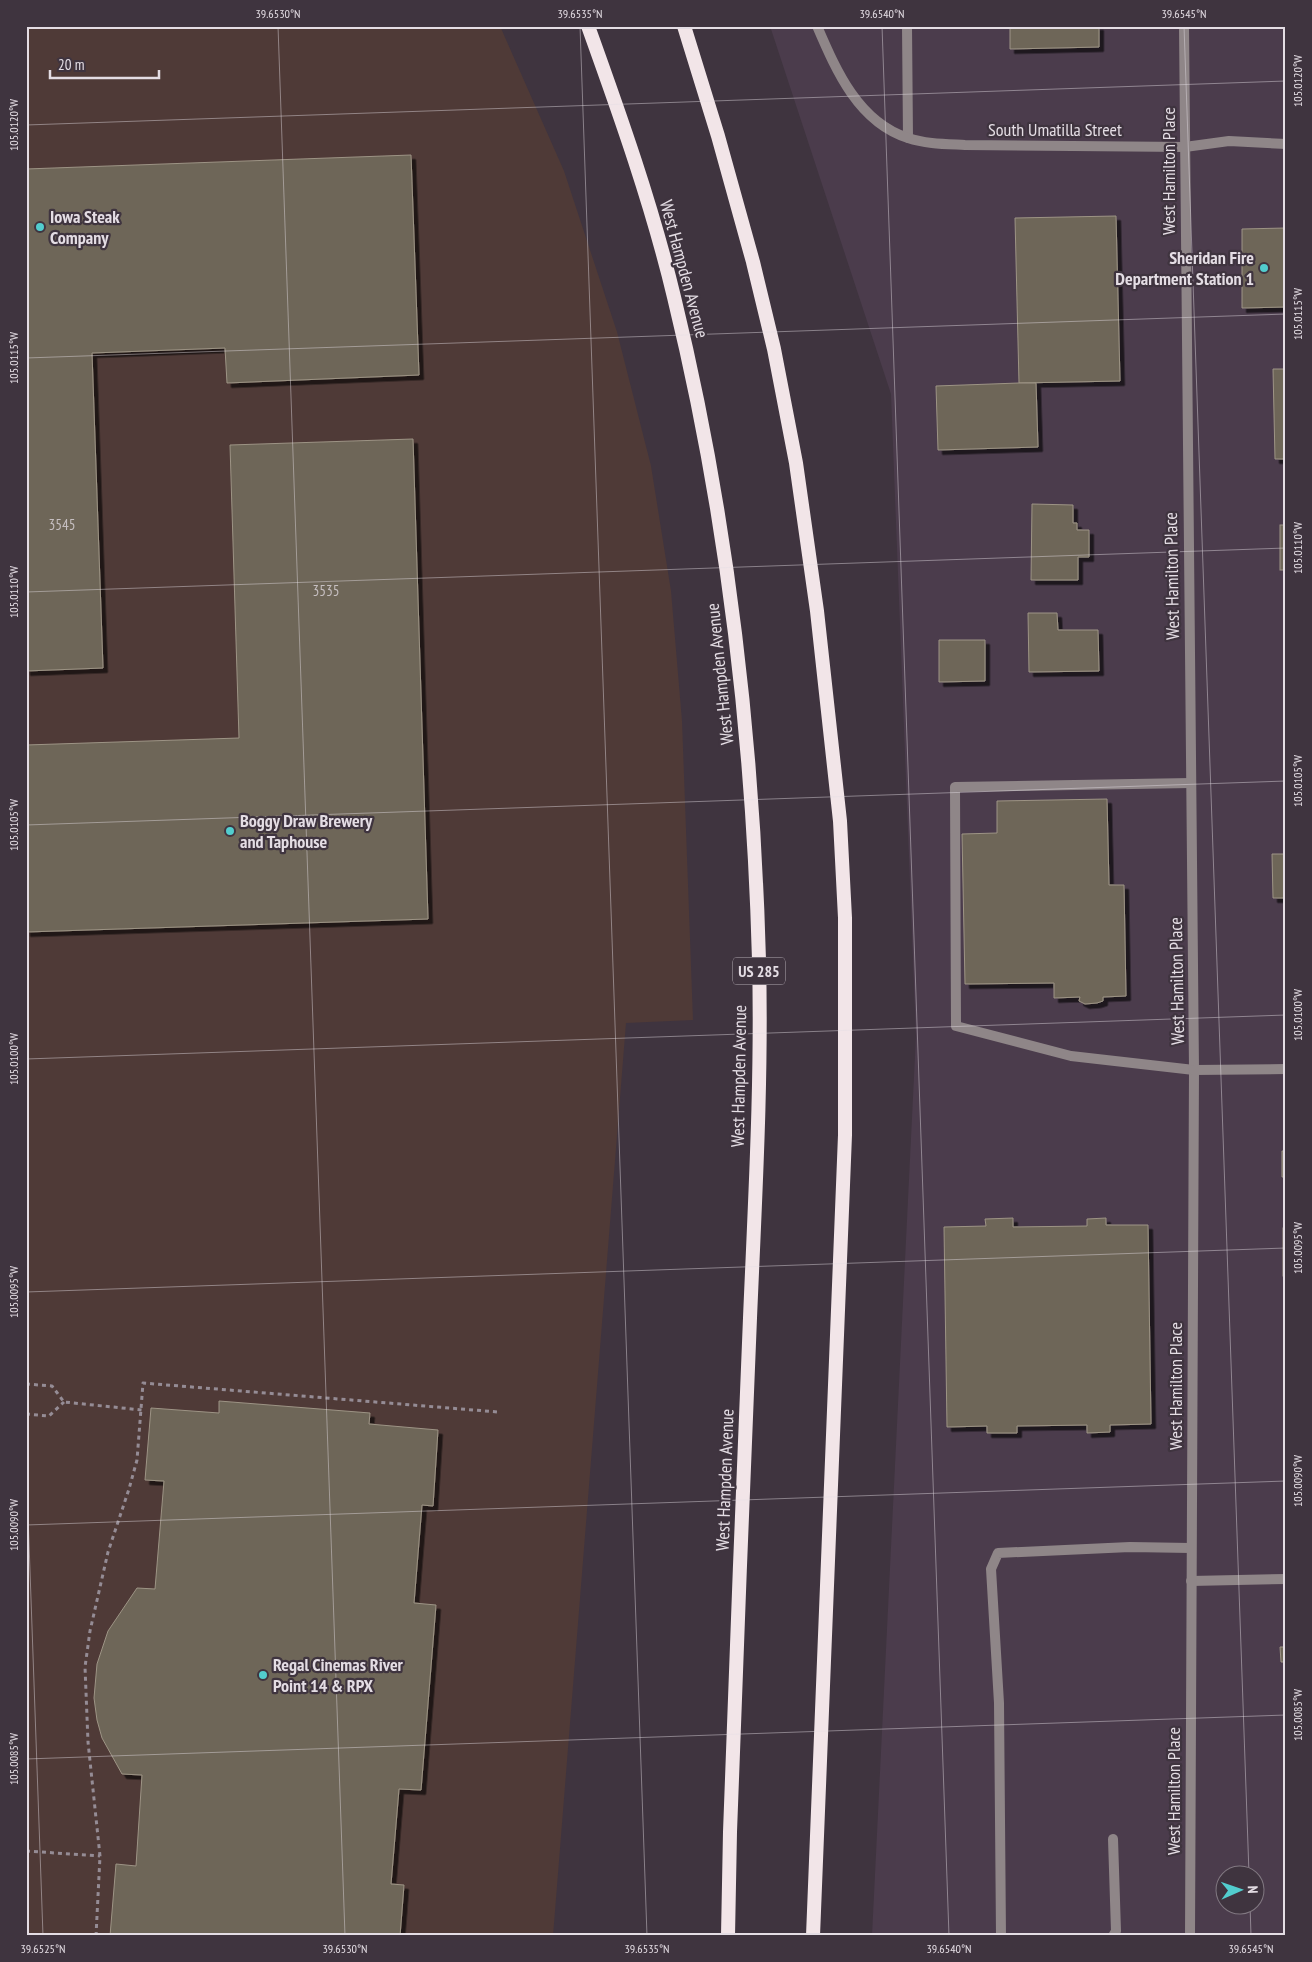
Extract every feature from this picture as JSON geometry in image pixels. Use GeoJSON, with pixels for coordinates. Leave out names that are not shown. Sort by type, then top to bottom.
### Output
{"type":"FeatureCollection","features":[{"type":"Feature","properties":{"kind":"highway","name":"West Hampden Avenue"},"geometry":{"type":"LineString","coordinates":[[588,26],[632,152],[652,218],[674,293],[693,378],[712,471],[727,567],[740,668],[749,770],[759,960],[758,1101],[730,1832],[728,1936]]}},
{"type":"Feature","properties":{"kind":"highway"},"geometry":{"type":"LineString","coordinates":[[684,26],[736,199],[774,349],[796,463],[817,611],[840,821],[845,918],[845,1136],[812,1936]]}},
{"type":"Feature","properties":{"kind":"street","name":"South Umatilla Street"},"geometry":{"type":"LineString","coordinates":[[817,26],[845,84],[861,107],[883,126],[908,138],[937,144],[965,145],[1185,147],[1229,141],[1286,144]]}},
{"type":"Feature","properties":{"kind":"street"},"geometry":{"type":"LineString","coordinates":[[907,26],[908,138]]}},
{"type":"Feature","properties":{"kind":"street","name":"West Hamilton Place"},"geometry":{"type":"LineString","coordinates":[[1184,26],[1194,1070],[1190,1936]]}},
{"type":"Feature","properties":{"kind":"street"},"geometry":{"type":"LineString","coordinates":[[1191,783],[955,787],[956,1026],[1071,1056],[1194,1070],[1286,1069]]}},
{"type":"Feature","properties":{"kind":"street"},"geometry":{"type":"LineString","coordinates":[[1001,1936],[999,1703],[991,1569],[998,1553],[1130,1547],[1191,1548]]}},
{"type":"Feature","properties":{"kind":"street"},"geometry":{"type":"LineString","coordinates":[[1191,1581],[1286,1579]]}},
{"type":"Feature","properties":{"kind":"street"},"geometry":{"type":"LineString","coordinates":[[1113,1839],[1116,1931],[1113,1936]]}},
{"type":"Feature","properties":{"kind":"path"},"geometry":{"type":"LineString","coordinates":[[96,1936],[100,1856],[88,1742],[86,1667],[90,1630],[108,1552],[137,1460],[143,1383],[498,1412]]}},
{"type":"Feature","properties":{"kind":"path"},"geometry":{"type":"LineString","coordinates":[[26,1384],[52,1386],[64,1402],[142,1410]]}},
{"type":"Feature","properties":{"kind":"path"},"geometry":{"type":"LineString","coordinates":[[26,1414],[49,1416],[64,1402]]}},
{"type":"Feature","properties":{"kind":"path"},"geometry":{"type":"LineString","coordinates":[[26,1851],[100,1856]]}},
{"type":"Feature","properties":{"kind":"shaded area"},"geometry":{"type":"Polygon","coordinates":[[[26,26],[500,26],[564,171],[617,332],[651,466],[671,591],[682,721],[693,1020],[626,1023],[553,1936],[26,1936],[26,26]]]}},
{"type":"Feature","properties":{"kind":"shaded area"},"geometry":{"type":"Polygon","coordinates":[[[770,26],[1286,26],[1286,1936],[872,1936],[916,1036],[891,394],[770,26]]]}},
{"type":"Feature","properties":{"kind":"building"},"geometry":{"type":"Polygon","coordinates":[[[1010,26],[1099,26],[1099,47],[1010,49],[1010,26]]]}},
{"type":"Feature","properties":{"kind":"building"},"geometry":{"type":"Polygon","coordinates":[[[411,155],[419,375],[227,383],[225,348],[92,353],[103,668],[26,671],[26,169],[411,155]]]}},
{"type":"Feature","properties":{"kind":"building"},"geometry":{"type":"Polygon","coordinates":[[[1116,216],[1120,381],[1019,383],[1015,218],[1116,216]]]}},
{"type":"Feature","properties":{"kind":"building","name":"Sheridan Fire Department Station 1"},"geometry":{"type":"Polygon","coordinates":[[[1286,228],[1286,307],[1242,308],[1242,229],[1286,228]]]}},
{"type":"Feature","properties":{"kind":"building"},"geometry":{"type":"Polygon","coordinates":[[[1273,369],[1286,369],[1286,459],[1275,459],[1273,369]]]}},
{"type":"Feature","properties":{"kind":"building"},"geometry":{"type":"Polygon","coordinates":[[[1036,383],[1038,447],[938,450],[936,386],[1036,383]]]}},
{"type":"Feature","properties":{"kind":"building"},"geometry":{"type":"Polygon","coordinates":[[[413,439],[428,919],[26,932],[26,745],[239,738],[230,445],[413,439]]]}},
{"type":"Feature","properties":{"kind":"building"},"geometry":{"type":"Polygon","coordinates":[[[1032,504],[1073,505],[1073,523],[1077,523],[1077,530],[1089,530],[1089,557],[1078,557],[1078,580],[1031,580],[1032,504]]]}},
{"type":"Feature","properties":{"kind":"building"},"geometry":{"type":"Polygon","coordinates":[[[1280,525],[1286,525],[1286,570],[1280,570],[1280,525]]]}},
{"type":"Feature","properties":{"kind":"building"},"geometry":{"type":"Polygon","coordinates":[[[1028,613],[1057,613],[1058,630],[1098,630],[1099,671],[1029,672],[1028,613]]]}},
{"type":"Feature","properties":{"kind":"building"},"geometry":{"type":"Polygon","coordinates":[[[939,640],[985,640],[985,681],[939,682],[939,640]]]}},
{"type":"Feature","properties":{"kind":"building"},"geometry":{"type":"Polygon","coordinates":[[[1107,799],[1109,885],[1124,885],[1126,996],[1103,997],[1103,1001],[1085,1004],[1079,1001],[1080,997],[1054,998],[1054,983],[965,984],[962,834],[997,833],[997,801],[1107,799]]]}},
{"type":"Feature","properties":{"kind":"building"},"geometry":{"type":"Polygon","coordinates":[[[1272,854],[1286,854],[1286,898],[1273,898],[1272,854]]]}},
{"type":"Feature","properties":{"kind":"building"},"geometry":{"type":"Polygon","coordinates":[[[1282,1151],[1286,1151],[1286,1177],[1282,1177],[1282,1151]]]}},
{"type":"Feature","properties":{"kind":"building"},"geometry":{"type":"Polygon","coordinates":[[[1013,1218],[1013,1227],[1087,1226],[1087,1219],[1106,1218],[1106,1225],[1148,1225],[1151,1424],[1110,1425],[1110,1432],[1087,1433],[1087,1425],[1017,1426],[1017,1433],[987,1433],[987,1426],[947,1427],[944,1227],[986,1226],[985,1219],[1013,1218]]]}},
{"type":"Feature","properties":{"kind":"building"},"geometry":{"type":"Polygon","coordinates":[[[1283,1228],[1286,1228],[1286,1276],[1283,1276],[1283,1228]]]}},
{"type":"Feature","properties":{"kind":"building","name":"Regal Cinemas River Point 14 & RPX"},"geometry":{"type":"Polygon","coordinates":[[[219,1401],[370,1413],[369,1424],[438,1430],[433,1506],[422,1505],[414,1603],[436,1605],[421,1790],[399,1789],[391,1884],[404,1885],[400,1936],[110,1936],[116,1864],[136,1866],[142,1775],[122,1774],[102,1738],[94,1698],[97,1664],[108,1631],[137,1588],[155,1589],[164,1481],[145,1480],[151,1408],[219,1413],[219,1401]]]}},
{"type":"Feature","properties":{"kind":"building"},"geometry":{"type":"Polygon","coordinates":[[[1280,1647],[1286,1647],[1286,1662],[1281,1662],[1280,1647]]]}},
{"type":"Feature","properties":{"kind":"place","name":"Iowa Steak Company"},"geometry":{"type":"Point","coordinates":[40,227]}},
{"type":"Feature","properties":{"kind":"place","name":"Sheridan Fire Department Station 1"},"geometry":{"type":"Point","coordinates":[1264,268]}},
{"type":"Feature","properties":{"kind":"place","name":"Boggy Draw Brewery and Taphouse"},"geometry":{"type":"Point","coordinates":[230,831]}},
{"type":"Feature","properties":{"kind":"place","name":"Regal Cinemas River Point 14 & RPX"},"geometry":{"type":"Point","coordinates":[263,1675]}}]}
